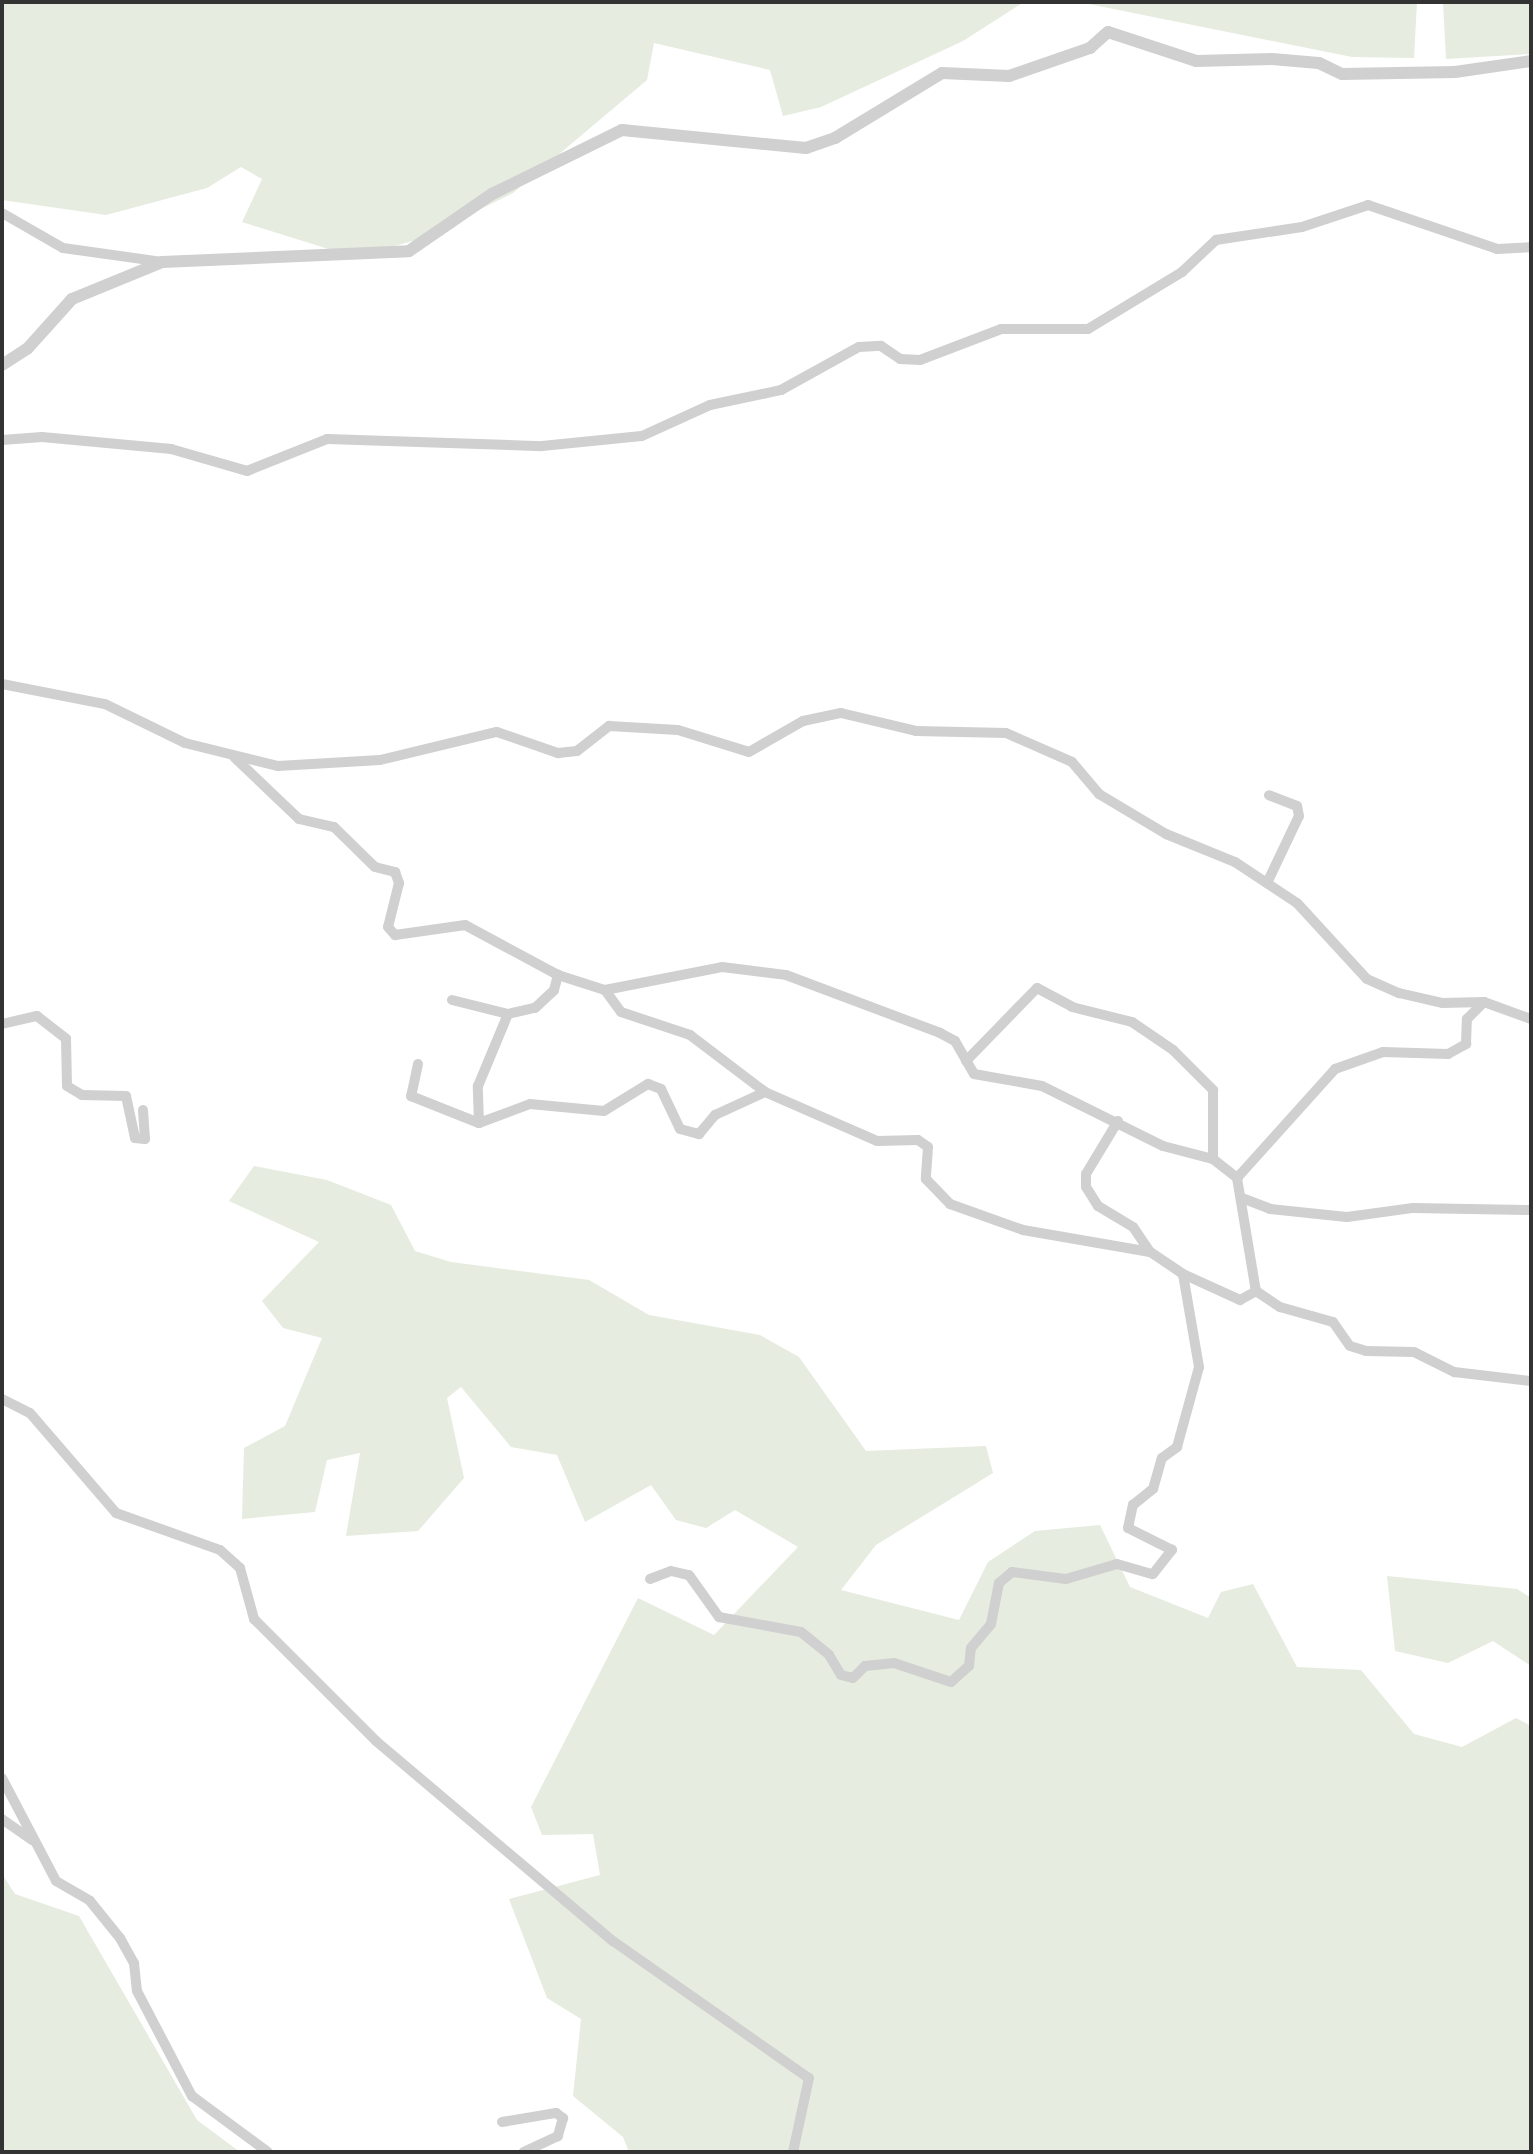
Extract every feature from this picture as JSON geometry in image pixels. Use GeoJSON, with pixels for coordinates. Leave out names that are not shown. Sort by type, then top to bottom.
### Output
{"type":"FeatureCollection","features":[{"type":"Feature","properties":{"kind":"street"},"geometry":{"type":"LineString","coordinates":[[2,213],[63,248],[162,262],[409,251],[492,194],[622,130],[806,148],[835,138],[942,73],[1009,76],[1090,48],[1108,32],[1196,61],[1272,59],[1319,63],[1342,74],[1455,72],[1531,61]]}},
{"type":"Feature","properties":{"kind":"street"},"geometry":{"type":"LineString","coordinates":[[2,440],[172,449],[247,471],[327,439],[542,446],[642,436],[710,405],[781,390],[859,347],[881,346],[900,359],[920,360],[1001,329],[1088,329],[1182,272],[1216,240],[1302,227],[1368,205],[1497,249],[1531,247]]}},
{"type":"Feature","properties":{"kind":"street"},"geometry":{"type":"LineString","coordinates":[[2,365],[28,348],[72,299],[162,262]]}},
{"type":"Feature","properties":{"kind":"street"},"geometry":{"type":"LineString","coordinates":[[2,684],[105,704],[185,743],[278,766],[380,760],[497,732],[558,753],[577,751],[609,726],[678,730],[749,752],[803,721],[841,713],[916,731],[1006,733],[1072,762],[1099,794],[1268,883],[1297,903],[1367,979],[1442,1003],[1483,1002],[1531,1019]]}},
{"type":"Feature","properties":{"kind":"street"},"geometry":{"type":"LineString","coordinates":[[232,755],[299,819],[334,827],[375,867],[395,872],[399,883],[388,927],[395,935],[465,925],[558,975],[605,990],[722,967],[786,975],[940,1033],[955,1041],[974,1073],[1042,1086],[1118,1121],[1163,1146],[1213,1159],[1237,1178],[1256,1291],[1280,1307],[1333,1322],[1350,1346],[1414,1352],[1454,1372],[1531,1381]]}},
{"type":"Feature","properties":{"kind":"street"},"geometry":{"type":"LineString","coordinates":[[1268,883],[1299,816],[1297,806],[1269,795]]}},
{"type":"Feature","properties":{"kind":"street"},"geometry":{"type":"LineString","coordinates":[[452,1000],[508,1014],[535,1007],[554,990],[558,975]]}},
{"type":"Feature","properties":{"kind":"street"},"geometry":{"type":"LineString","coordinates":[[966,1061],[1037,988],[1072,1007],[1132,1023],[1173,1049],[1213,1090],[1213,1159]]}},
{"type":"Feature","properties":{"kind":"street"},"geometry":{"type":"LineString","coordinates":[[605,990],[621,1012],[690,1035],[765,1092],[877,1141],[918,1140],[928,1147],[926,1179],[950,1204],[1023,1230],[1150,1252]]}},
{"type":"Feature","properties":{"kind":"street"},"geometry":{"type":"LineString","coordinates":[[1237,1178],[1335,1069],[1383,1052],[1448,1054],[1466,1044],[1468,1019],[1483,1002]]}},
{"type":"Feature","properties":{"kind":"street"},"geometry":{"type":"LineString","coordinates":[[479,1123],[478,1086],[508,1014]]}},
{"type":"Feature","properties":{"kind":"street"},"geometry":{"type":"LineString","coordinates":[[2,1024],[37,1017],[66,1039],[67,1086],[82,1096],[126,1096],[135,1138],[145,1139],[143,1110]]}},
{"type":"Feature","properties":{"kind":"street"},"geometry":{"type":"LineString","coordinates":[[418,1064],[411,1096],[479,1123],[530,1104],[604,1111],[648,1084],[661,1089],[680,1129],[699,1134],[715,1115],[765,1092]]}},
{"type":"Feature","properties":{"kind":"street"},"geometry":{"type":"LineString","coordinates":[[1118,1121],[1086,1174],[1086,1187],[1098,1206],[1133,1227],[1150,1252],[1183,1274],[1240,1300],[1256,1291]]}},
{"type":"Feature","properties":{"kind":"street"},"geometry":{"type":"LineString","coordinates":[[1242,1198],[1270,1209],[1347,1217],[1413,1208],[1531,1210]]}},
{"type":"Feature","properties":{"kind":"street"},"geometry":{"type":"LineString","coordinates":[[650,1579],[671,1571],[689,1575],[719,1617],[801,1632],[829,1655],[841,1675],[853,1678],[865,1666],[894,1663],[951,1682],[969,1666],[971,1648],[991,1624],[999,1583],[1012,1572],[1066,1578],[1117,1564],[1153,1574],[1172,1550],[1128,1528],[1133,1505],[1153,1489],[1162,1458],[1177,1447],[1199,1367],[1183,1274]]}},
{"type":"Feature","properties":{"kind":"street"},"geometry":{"type":"LineString","coordinates":[[2,1399],[30,1413],[116,1513],[220,1550],[240,1568],[254,1619],[376,1741],[612,1941],[809,2078],[793,2152]]}},
{"type":"Feature","properties":{"kind":"street"},"geometry":{"type":"LineString","coordinates":[[2,1778],[28,1820],[32,1840],[56,1881],[90,1900],[120,1938],[134,1963],[136,1991],[192,2096],[268,2152]]}},
{"type":"Feature","properties":{"kind":"street"},"geometry":{"type":"LineString","coordinates":[[2,1819],[32,1840]]}},
{"type":"Feature","properties":{"kind":"street"},"geometry":{"type":"LineString","coordinates":[[502,2122],[556,2113],[564,2118],[558,2136],[523,2152]]}},
{"type":"Feature","properties":{"kind":"shaded area"},"geometry":{"type":"Polygon","coordinates":[[[2,2],[1024,2],[963,41],[821,107],[783,116],[770,70],[654,43],[647,80],[513,193],[420,239],[354,257],[242,222],[262,179],[241,167],[207,188],[106,215],[2,200],[2,2]]]}},
{"type":"Feature","properties":{"kind":"shaded area"},"geometry":{"type":"Polygon","coordinates":[[[1079,2],[1417,2],[1414,58],[1352,57],[1079,2]]]}},
{"type":"Feature","properties":{"kind":"shaded area"},"geometry":{"type":"Polygon","coordinates":[[[1443,2],[1531,2],[1531,54],[1446,59],[1443,2]]]}},
{"type":"Feature","properties":{"kind":"shaded area"},"geometry":{"type":"Polygon","coordinates":[[[254,1166],[327,1180],[391,1205],[415,1251],[451,1262],[589,1280],[649,1315],[760,1335],[799,1357],[866,1451],[986,1446],[993,1473],[876,1545],[841,1590],[959,1620],[988,1562],[1035,1531],[1100,1525],[1130,1587],[1208,1618],[1221,1592],[1253,1584],[1297,1667],[1361,1670],[1414,1734],[1462,1747],[1516,1718],[1531,1726],[1531,2152],[629,2152],[623,2137],[573,2096],[581,2019],[547,1998],[509,1899],[600,1875],[593,1834],[542,1835],[531,1807],[638,1598],[714,1635],[798,1547],[735,1510],[706,1528],[676,1520],[651,1485],[585,1522],[557,1455],[511,1447],[461,1387],[447,1398],[464,1478],[418,1531],[346,1536],[360,1453],[327,1460],[315,1512],[242,1519],[244,1448],[285,1426],[322,1338],[283,1328],[262,1301],[319,1242],[229,1201],[254,1166]]]}},
{"type":"Feature","properties":{"kind":"shaded area"},"geometry":{"type":"Polygon","coordinates":[[[1387,1576],[1517,1589],[1531,1598],[1531,1666],[1493,1641],[1448,1663],[1395,1651],[1387,1576]]]}},
{"type":"Feature","properties":{"kind":"shaded area"},"geometry":{"type":"Polygon","coordinates":[[[2,1874],[15,1894],[79,1916],[197,2120],[240,2152],[2,2152],[2,1874]]]}}]}
